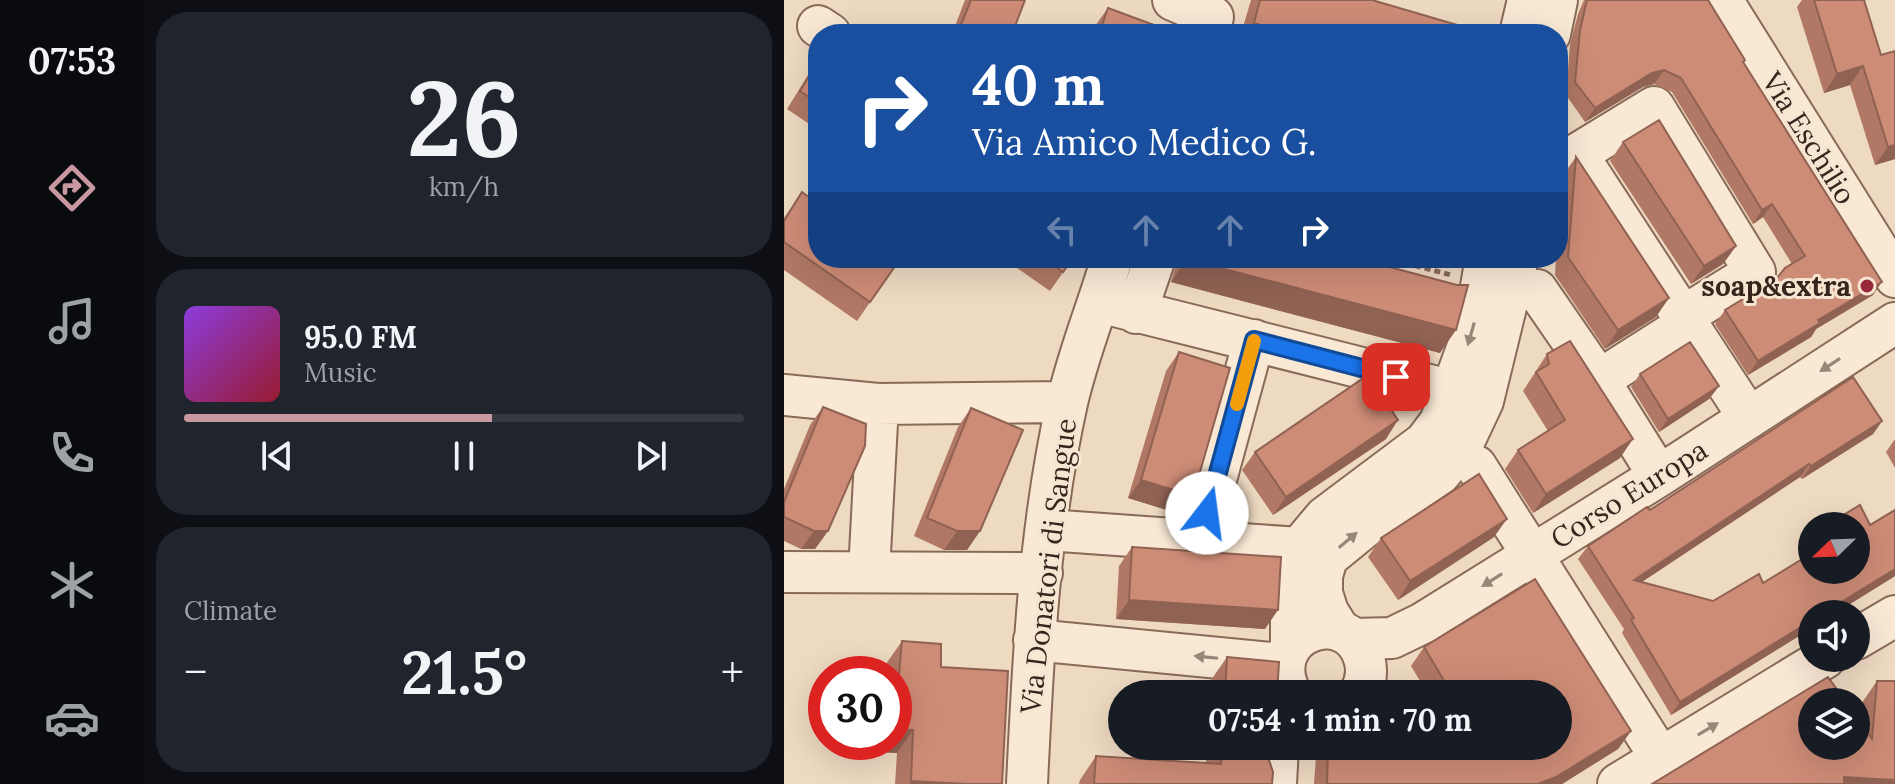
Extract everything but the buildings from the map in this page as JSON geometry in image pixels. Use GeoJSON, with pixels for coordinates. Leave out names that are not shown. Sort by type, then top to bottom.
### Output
{"type":"FeatureCollection","features":[{"type":"Feature","properties":{"kind":"street"},"geometry":{"type":"LineString","coordinates":[[1173,0],[1213,17]]}},
{"type":"Feature","properties":{"kind":"street"},"geometry":{"type":"LineString","coordinates":[[1522,24],[1528,0]]}},
{"type":"Feature","properties":{"kind":"street"},"geometry":{"type":"LineString","coordinates":[[1552,24],[1557,0]]}},
{"type":"Feature","properties":{"kind":"street","name":"Via Eschilio"},"geometry":{"type":"LineString","coordinates":[[1722,0],[1895,277]]}},
{"type":"Feature","properties":{"kind":"street"},"geometry":{"type":"LineString","coordinates":[[1599,380],[1684,320],[1755,272],[1654,107],[1577,154],[1684,320],[1749,418]]}},
{"type":"Feature","properties":{"kind":"street","name":"Via Donatori di Sangue"},"geometry":{"type":"LineString","coordinates":[[1027,784],[1034,640],[1067,402],[1117,308],[1113,268]]}},
{"type":"Feature","properties":{"kind":"street"},"geometry":{"type":"LineString","coordinates":[[1147,268],[1117,308],[1453,391]]}},
{"type":"Feature","properties":{"kind":"street"},"geometry":{"type":"LineString","coordinates":[[1034,640],[1287,676],[1291,579],[1299,548],[1325,517],[1425,442],[1440,422],[1473,332],[1484,272]]}},
{"type":"Feature","properties":{"kind":"street"},"geometry":{"type":"LineString","coordinates":[[1528,274],[1659,476]]}},
{"type":"Feature","properties":{"kind":"street"},"geometry":{"type":"LineString","coordinates":[[1364,680],[1366,663],[1362,650],[1328,612],[1322,593],[1322,576],[1327,558],[1376,518],[1440,474],[1460,450],[1483,401],[1528,274]]}},
{"type":"Feature","properties":{"kind":"street","name":"Corso Europa"},"geometry":{"type":"LineString","coordinates":[[1287,676],[1301,636],[1327,628],[1346,635],[1392,638],[1413,628],[1659,476],[1895,323]]}},
{"type":"Feature","properties":{"kind":"street"},"geometry":{"type":"LineString","coordinates":[[1199,542],[1254,340]]}},
{"type":"Feature","properties":{"kind":"street"},"geometry":{"type":"LineString","coordinates":[[784,395],[878,404],[1067,402]]}},
{"type":"Feature","properties":{"kind":"street"},"geometry":{"type":"LineString","coordinates":[[869,572],[878,404]]}},
{"type":"Feature","properties":{"kind":"street"},"geometry":{"type":"LineString","coordinates":[[1476,466],[1660,757]]}},
{"type":"Feature","properties":{"kind":"street"},"geometry":{"type":"LineString","coordinates":[[1047,530],[1299,548]]}},
{"type":"Feature","properties":{"kind":"street"},"geometry":{"type":"LineString","coordinates":[[784,572],[1042,573]]}},
{"type":"Feature","properties":{"kind":"street"},"geometry":{"type":"LineString","coordinates":[[1870,631],[1895,616]]}},
{"type":"Feature","properties":{"kind":"street"},"geometry":{"type":"LineString","coordinates":[[1618,784],[1802,672]]}},
{"type":"Feature","properties":{"kind":"street"},"geometry":{"type":"LineString","coordinates":[[1276,784],[1277,760]]}},
{"type":"Feature","properties":{"kind":"path"},"geometry":{"type":"LineString","coordinates":[[1456,268],[1484,272]]}},
{"type":"Feature","properties":{"kind":"slow traffic"},"geometry":{"type":"LineString","coordinates":[[1237,404],[1254,341]]}},
{"type":"Feature","properties":{"kind":"place","name":"soap&extra"},"geometry":{"type":"Point","coordinates":[1867,286]}},
{"type":"Feature","properties":{"kind":"route"},"geometry":{"type":"LineString","coordinates":[[1207,513],[1254,340],[1396,377]]}}]}
